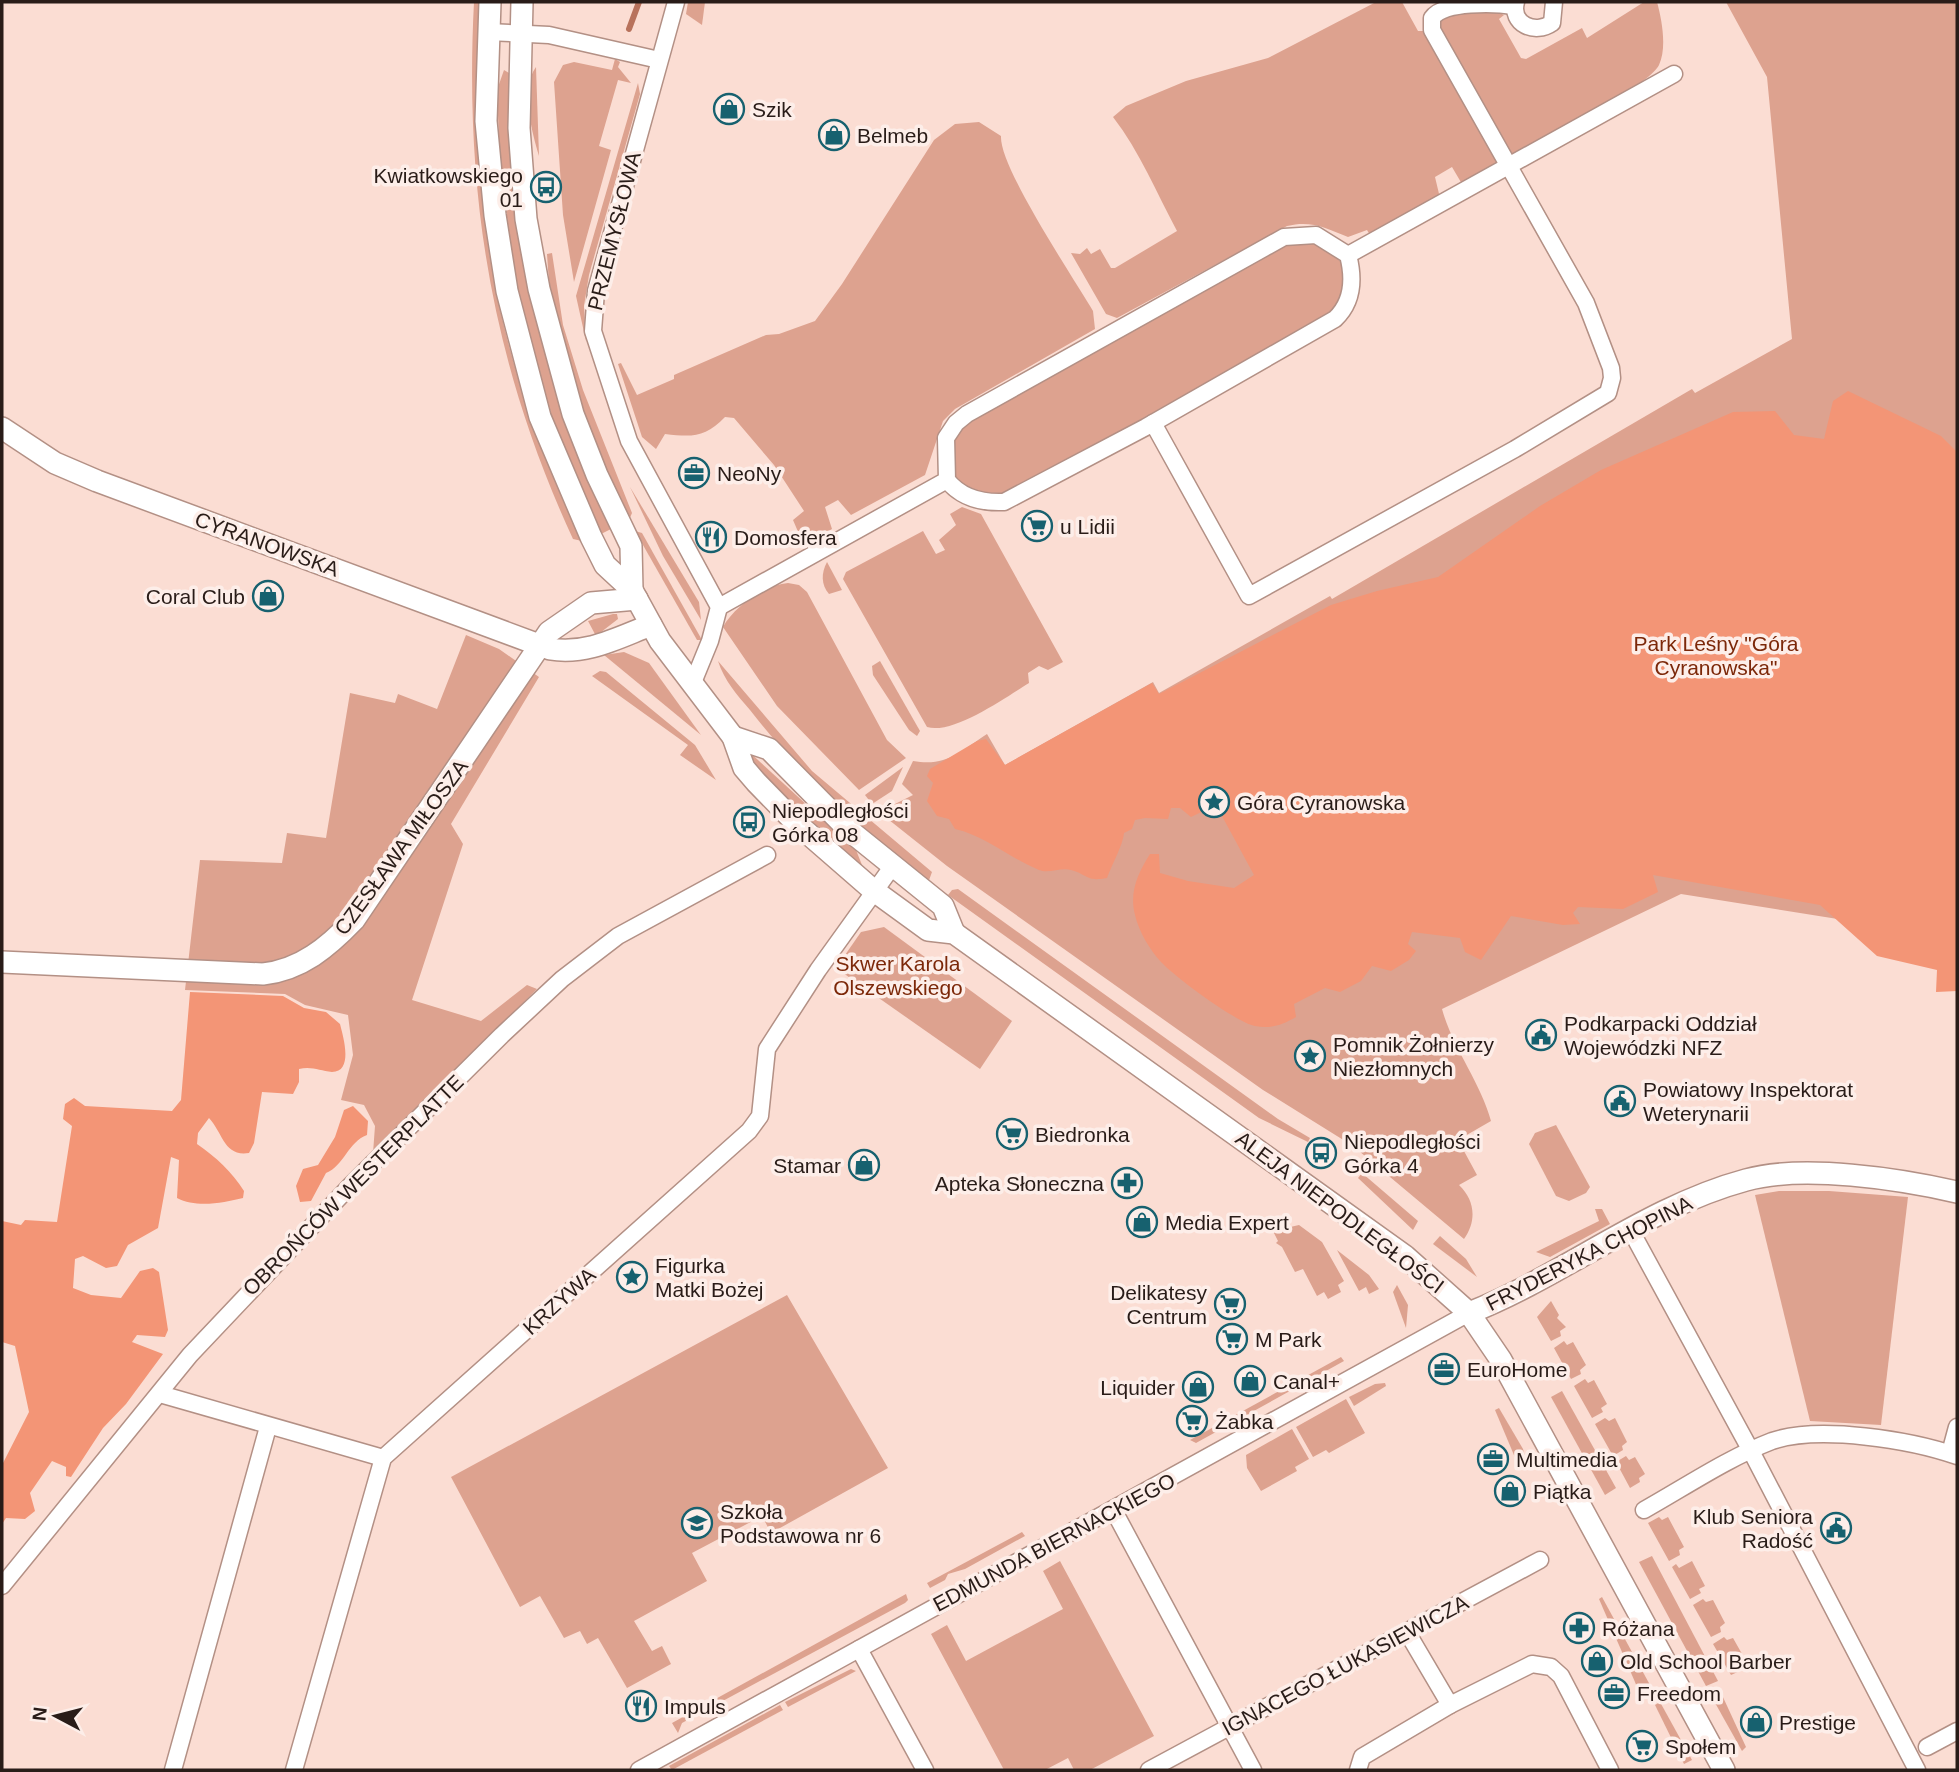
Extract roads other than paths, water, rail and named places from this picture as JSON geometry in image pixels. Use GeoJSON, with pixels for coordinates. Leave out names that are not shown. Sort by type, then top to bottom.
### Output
{"type":"FeatureCollection","features":[{"type":"Feature","properties":{"kind":"street"},"geometry":{"type":"LineString","coordinates":[[490,2],[486,121],[495,215],[507,291],[523,358],[540,417],[591,537],[605,565],[634,594]]}},
{"type":"Feature","properties":{"kind":"street"},"geometry":{"type":"LineString","coordinates":[[522,2],[519,128],[526,219],[539,289],[573,414],[597,475],[631,546],[634,594]]}},
{"type":"Feature","properties":{"kind":"street","name":"PRZEMYSŁOWA"},"geometry":{"type":"LineString","coordinates":[[676,2],[596,291],[593,331],[629,441],[719,607]]}},
{"type":"Feature","properties":{"kind":"street"},"geometry":{"type":"LineString","coordinates":[[1153,423],[1249,596],[1608,393],[1612,378],[1611,368],[1586,303],[1507,166],[1431,24],[1436,13],[1441,10],[1486,4],[1515,4],[1517,16],[1525,26],[1534,30],[1544,29],[1552,23],[1554,2]]}},
{"type":"Feature","properties":{"kind":"street"},"geometry":{"type":"LineString","coordinates":[[488,32],[549,35],[659,60]]}},
{"type":"Feature","properties":{"kind":"street"},"geometry":{"type":"LineString","coordinates":[[1348,255],[1674,74]]}},
{"type":"Feature","properties":{"kind":"street"},"geometry":{"type":"LineString","coordinates":[[1316,235],[1348,255],[1352,282],[1348,302],[1335,319],[1153,423],[1004,502],[978,501],[955,491],[947,480],[946,438],[956,423],[1111,332],[1284,237],[1316,235]]}},
{"type":"Feature","properties":{"kind":"street","name":"CYRANOWSKA"},"geometry":{"type":"LineString","coordinates":[[2,428],[55,463],[97,481],[467,620],[541,643],[550,649],[578,652],[651,625]]}},
{"type":"Feature","properties":{"kind":"street"},"geometry":{"type":"LineString","coordinates":[[692,685],[710,641],[719,607],[947,480]]}},
{"type":"Feature","properties":{"kind":"street"},"geometry":{"type":"LineString","coordinates":[[541,643],[550,632],[591,603],[634,594]]}},
{"type":"Feature","properties":{"kind":"street","name":"ALEJA NIEPODLEGŁOŚCI"},"geometry":{"type":"LineString","coordinates":[[634,594],[651,625],[692,685],[733,737],[744,768],[815,841],[873,890],[928,930],[954,933],[1386,1242],[1469,1313],[1501,1360],[1724,1770]]}},
{"type":"Feature","properties":{"kind":"street","name":"CZESŁAWA MIŁOSZA"},"geometry":{"type":"LineString","coordinates":[[2,962],[263,974],[279,972],[326,948],[354,920],[541,643]]}},
{"type":"Feature","properties":{"kind":"street","name":"ALEJA NIEPODLEGŁOŚCI"},"geometry":{"type":"LineString","coordinates":[[733,737],[769,749],[822,805],[892,867],[943,906],[954,933]]}},
{"type":"Feature","properties":{"kind":"street","name":"OBROŃCÓW WESTERPLATTE"},"geometry":{"type":"LineString","coordinates":[[2,1586],[190,1355],[341,1195],[562,979],[618,936],[767,855]]}},
{"type":"Feature","properties":{"kind":"street","name":"KRZYWA"},"geometry":{"type":"LineString","coordinates":[[383,1458],[748,1131],[760,1116],[767,1049],[873,890],[892,867]]}},
{"type":"Feature","properties":{"kind":"street","name":"FRYDERYKA CHOPINA"},"geometry":{"type":"LineString","coordinates":[[1469,1313],[1518,1293],[1676,1205],[1749,1179],[1808,1175],[1878,1179],[1957,1192]]}},
{"type":"Feature","properties":{"kind":"street"},"geometry":{"type":"LineString","coordinates":[[1630,1229],[1751,1451],[1917,1770]]}},
{"type":"Feature","properties":{"kind":"street","name":"EDMUNDA BIERNACKIEGO"},"geometry":{"type":"LineString","coordinates":[[639,1770],[1114,1511],[1469,1313]]}},
{"type":"Feature","properties":{"kind":"street"},"geometry":{"type":"LineString","coordinates":[[160,1394],[383,1458],[294,1770]]}},
{"type":"Feature","properties":{"kind":"street"},"geometry":{"type":"LineString","coordinates":[[173,1770],[268,1426]]}},
{"type":"Feature","properties":{"kind":"street"},"geometry":{"type":"LineString","coordinates":[[1644,1510],[1751,1451],[1786,1437],[1821,1435],[1903,1441],[1954,1455],[1957,1427]]}},
{"type":"Feature","properties":{"kind":"street"},"geometry":{"type":"LineString","coordinates":[[1114,1511],[1253,1770]]}},
{"type":"Feature","properties":{"kind":"street","name":"IGNACEGO ŁUKASIEWICZA"},"geometry":{"type":"LineString","coordinates":[[1149,1770],[1540,1560]]}},
{"type":"Feature","properties":{"kind":"street"},"geometry":{"type":"LineString","coordinates":[[1407,1632],[1450,1705]]}},
{"type":"Feature","properties":{"kind":"street"},"geometry":{"type":"LineString","coordinates":[[859,1649],[925,1770]]}},
{"type":"Feature","properties":{"kind":"street"},"geometry":{"type":"LineString","coordinates":[[1358,1770],[1362,1757],[1450,1705],[1532,1664],[1551,1667],[1561,1676],[1610,1770]]}},
{"type":"Feature","properties":{"kind":"street"},"geometry":{"type":"LineString","coordinates":[[1927,1747],[1957,1731]]}},
{"type":"Feature","properties":{"kind":"waterway"},"geometry":{"type":"LineString","coordinates":[[629,29],[639,2]]}},
{"type":"Feature","properties":{"kind":"place","name":"Szik"},"geometry":{"type":"Point","coordinates":[729,109]}},
{"type":"Feature","properties":{"kind":"place","name":"Belmeb"},"geometry":{"type":"Point","coordinates":[834,135]}},
{"type":"Feature","properties":{"kind":"place","name":"Kwiatkowskiego 01"},"geometry":{"type":"Point","coordinates":[546,187]}},
{"type":"Feature","properties":{"kind":"place","name":"NeoNy"},"geometry":{"type":"Point","coordinates":[694,473]}},
{"type":"Feature","properties":{"kind":"place","name":"u Lidii"},"geometry":{"type":"Point","coordinates":[1037,526]}},
{"type":"Feature","properties":{"kind":"place","name":"Domosfera"},"geometry":{"type":"Point","coordinates":[711,537]}},
{"type":"Feature","properties":{"kind":"place","name":"Coral Club"},"geometry":{"type":"Point","coordinates":[268,596]}},
{"type":"Feature","properties":{"kind":"place","name":"Góra Cyranowska"},"geometry":{"type":"Point","coordinates":[1214,802]}},
{"type":"Feature","properties":{"kind":"place","name":"Niepodległości Górka 08"},"geometry":{"type":"Point","coordinates":[749,822]}},
{"type":"Feature","properties":{"kind":"place","name":"Podkarpacki Oddział Wojewódzki NFZ"},"geometry":{"type":"Point","coordinates":[1541,1035]}},
{"type":"Feature","properties":{"kind":"place","name":"Pomnik Żołnierzy Niezłomnych"},"geometry":{"type":"Point","coordinates":[1310,1056]}},
{"type":"Feature","properties":{"kind":"place","name":"Powiatowy Inspektorat Weterynarii"},"geometry":{"type":"Point","coordinates":[1620,1101]}},
{"type":"Feature","properties":{"kind":"place","name":"Biedronka"},"geometry":{"type":"Point","coordinates":[1012,1134]}},
{"type":"Feature","properties":{"kind":"place","name":"Niepodległości Górka 4"},"geometry":{"type":"Point","coordinates":[1321,1153]}},
{"type":"Feature","properties":{"kind":"place","name":"Stamar"},"geometry":{"type":"Point","coordinates":[864,1165]}},
{"type":"Feature","properties":{"kind":"place","name":"Apteka Słoneczna"},"geometry":{"type":"Point","coordinates":[1127,1183]}},
{"type":"Feature","properties":{"kind":"place","name":"Media Expert"},"geometry":{"type":"Point","coordinates":[1142,1222]}},
{"type":"Feature","properties":{"kind":"place","name":"Figurka Matki Bożej"},"geometry":{"type":"Point","coordinates":[632,1277]}},
{"type":"Feature","properties":{"kind":"place","name":"Delikatesy Centrum"},"geometry":{"type":"Point","coordinates":[1230,1304]}},
{"type":"Feature","properties":{"kind":"place","name":"M Park"},"geometry":{"type":"Point","coordinates":[1232,1339]}},
{"type":"Feature","properties":{"kind":"place","name":"EuroHome"},"geometry":{"type":"Point","coordinates":[1444,1369]}},
{"type":"Feature","properties":{"kind":"place","name":"Canal+"},"geometry":{"type":"Point","coordinates":[1250,1381]}},
{"type":"Feature","properties":{"kind":"place","name":"Liquider"},"geometry":{"type":"Point","coordinates":[1198,1387]}},
{"type":"Feature","properties":{"kind":"place","name":"Żabka"},"geometry":{"type":"Point","coordinates":[1192,1421]}},
{"type":"Feature","properties":{"kind":"place","name":"Multimedia"},"geometry":{"type":"Point","coordinates":[1493,1459]}},
{"type":"Feature","properties":{"kind":"place","name":"Piątka"},"geometry":{"type":"Point","coordinates":[1510,1491]}},
{"type":"Feature","properties":{"kind":"place","name":"Szkoła Podstawowa nr 6"},"geometry":{"type":"Point","coordinates":[697,1523]}},
{"type":"Feature","properties":{"kind":"place","name":"Klub Seniora Radość"},"geometry":{"type":"Point","coordinates":[1836,1528]}},
{"type":"Feature","properties":{"kind":"place","name":"Różana"},"geometry":{"type":"Point","coordinates":[1579,1628]}},
{"type":"Feature","properties":{"kind":"place","name":"Old School Barber"},"geometry":{"type":"Point","coordinates":[1597,1661]}},
{"type":"Feature","properties":{"kind":"place","name":"Freedom"},"geometry":{"type":"Point","coordinates":[1614,1693]}},
{"type":"Feature","properties":{"kind":"place","name":"Impuls"},"geometry":{"type":"Point","coordinates":[641,1706]}},
{"type":"Feature","properties":{"kind":"place","name":"Prestige"},"geometry":{"type":"Point","coordinates":[1756,1722]}},
{"type":"Feature","properties":{"kind":"place","name":"Społem"},"geometry":{"type":"Point","coordinates":[1642,1746]}},
{"type":"Feature","properties":{"kind":"park label","name":"Park Leśny \"Góra Cyranowska\""},"geometry":{"type":"Point","coordinates":[1716,655]}},
{"type":"Feature","properties":{"kind":"park label","name":"Skwer Karola Olszewskiego"},"geometry":{"type":"Point","coordinates":[898,975]}}]}
